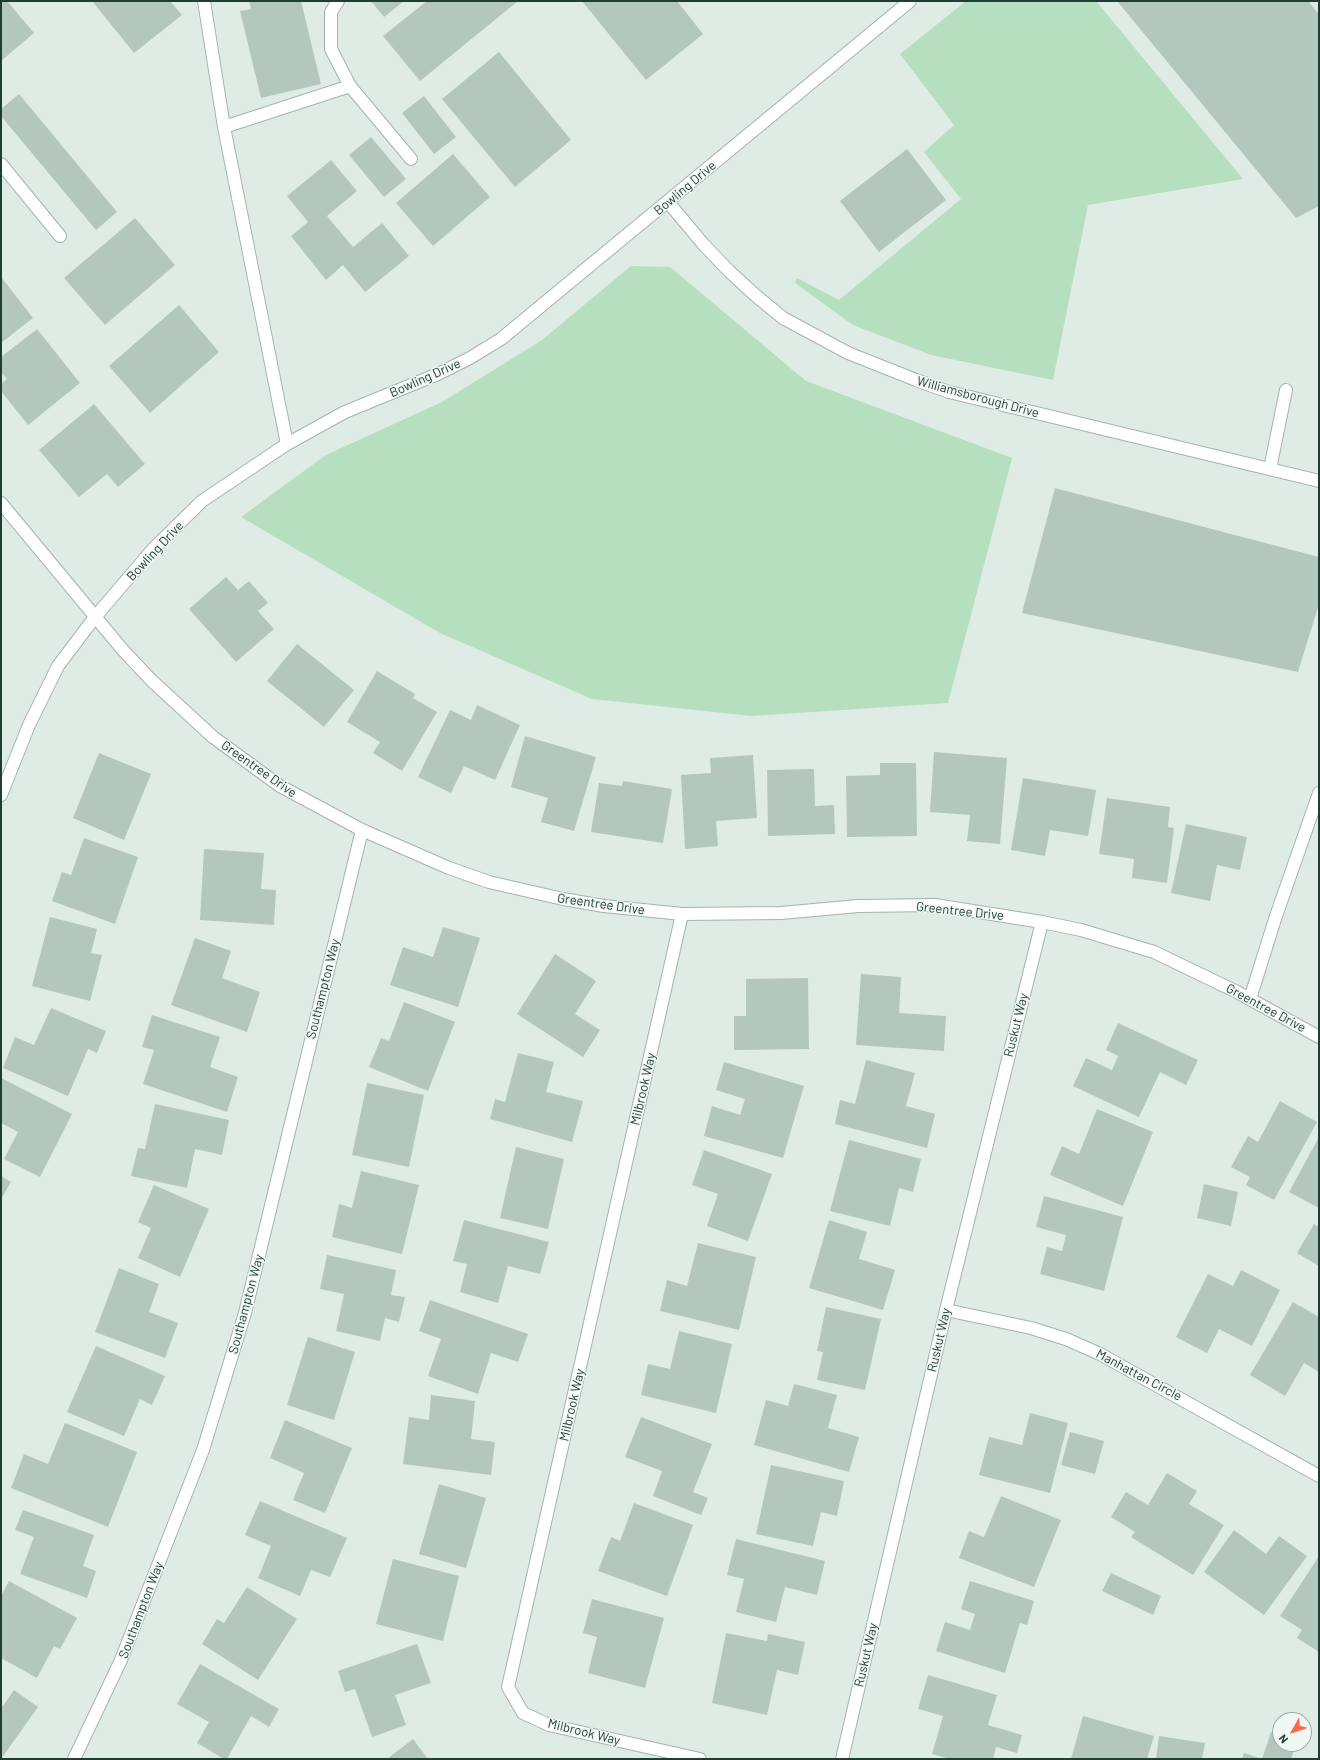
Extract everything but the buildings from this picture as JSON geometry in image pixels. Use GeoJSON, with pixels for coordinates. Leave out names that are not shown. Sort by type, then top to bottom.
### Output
{"type":"FeatureCollection","features":[{"type":"Feature","properties":{"kind":"street"},"geometry":{"type":"LineString","coordinates":[[204,1],[224,127],[287,444]]}},
{"type":"Feature","properties":{"kind":"street"},"geometry":{"type":"LineString","coordinates":[[338,1],[332,12],[331,49],[350,86],[411,160]]}},
{"type":"Feature","properties":{"kind":"street","name":"Bowling Drive"},"geometry":{"type":"LineString","coordinates":[[1,795],[29,725],[58,666],[95,617],[154,548],[202,502],[287,444],[345,412],[438,374],[470,358],[495,343],[668,202],[910,1]]}},
{"type":"Feature","properties":{"kind":"street"},"geometry":{"type":"LineString","coordinates":[[224,127],[350,86]]}},
{"type":"Feature","properties":{"kind":"street"},"geometry":{"type":"LineString","coordinates":[[1,164],[60,236]]}},
{"type":"Feature","properties":{"kind":"street","name":"Williamsborough Drive"},"geometry":{"type":"LineString","coordinates":[[668,202],[704,245],[755,295],[783,318],[848,353],[949,392],[1319,481]]}},
{"type":"Feature","properties":{"kind":"street"},"geometry":{"type":"LineString","coordinates":[[1270,470],[1286,390]]}},
{"type":"Feature","properties":{"kind":"street","name":"Greentree Drive"},"geometry":{"type":"LineString","coordinates":[[1,503],[122,649],[151,680],[213,737],[280,786],[362,830],[449,868],[489,882],[563,899],[604,906],[682,914],[780,913],[858,906],[935,905],[1042,922],[1081,930],[1154,952],[1250,999],[1319,1037]]}},
{"type":"Feature","properties":{"kind":"street"},"geometry":{"type":"LineString","coordinates":[[1250,999],[1275,919],[1319,793]]}},
{"type":"Feature","properties":{"kind":"street","name":"Southampton Way"},"geometry":{"type":"LineString","coordinates":[[74,1759],[122,1660],[203,1450],[245,1312],[362,830]]}},
{"type":"Feature","properties":{"kind":"street","name":"Milbrook Way"},"geometry":{"type":"LineString","coordinates":[[682,914],[508,1687],[523,1713],[549,1725],[700,1759]]}},
{"type":"Feature","properties":{"kind":"street","name":"Ruskut Way"},"geometry":{"type":"LineString","coordinates":[[842,1759],[946,1310],[1042,922]]}},
{"type":"Feature","properties":{"kind":"street","name":"Manhattan Circle"},"geometry":{"type":"LineString","coordinates":[[946,1310],[1030,1328],[1066,1339],[1100,1354],[1319,1476]]}},
{"type":"Feature","properties":{"kind":"green space"},"geometry":{"type":"Polygon","coordinates":[[[966,1],[1096,1],[1243,179],[1088,205],[1053,380],[931,355],[853,325],[795,283],[797,278],[839,300],[961,199],[924,152],[954,125],[900,54],[966,1]]]}},
{"type":"Feature","properties":{"kind":"green space"},"geometry":{"type":"Polygon","coordinates":[[[631,266],[670,267],[806,381],[1012,458],[948,703],[752,716],[592,699],[440,633],[241,517],[326,455],[442,402],[542,340],[631,266]]]}}]}
